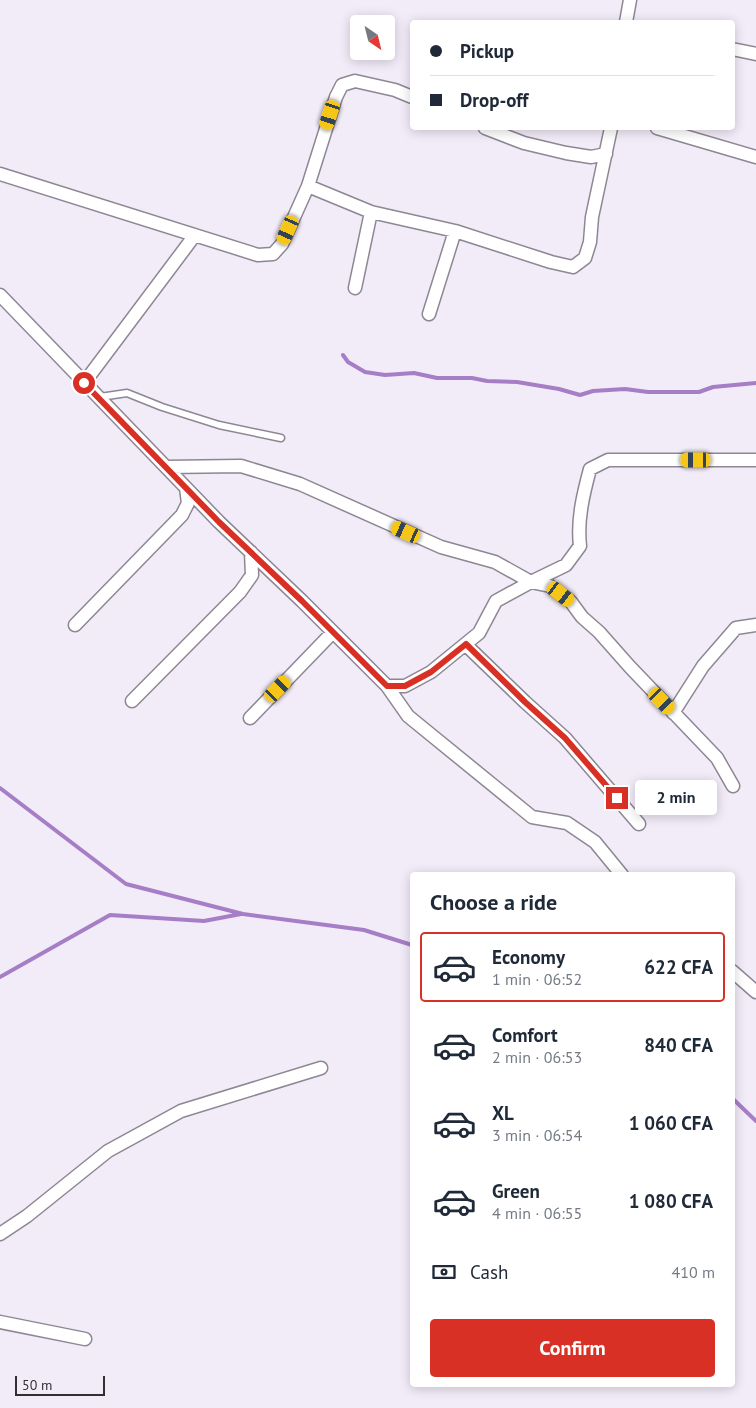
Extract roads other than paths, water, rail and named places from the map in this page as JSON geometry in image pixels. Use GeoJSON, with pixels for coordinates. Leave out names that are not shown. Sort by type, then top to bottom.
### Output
{"type":"FeatureCollection","features":[{"type":"Feature","properties":{"kind":"street"},"geometry":{"type":"LineString","coordinates":[[626,20],[630,0]]}},
{"type":"Feature","properties":{"kind":"street"},"geometry":{"type":"LineString","coordinates":[[735,50],[756,54]]}},
{"type":"Feature","properties":{"kind":"street"},"geometry":{"type":"LineString","coordinates":[[0,174],[258,255],[273,254],[282,244],[308,186],[336,97],[342,85],[355,81],[395,90],[410,96]]}},
{"type":"Feature","properties":{"kind":"street"},"geometry":{"type":"LineString","coordinates":[[490,130],[524,143],[566,153],[591,157],[606,154]]}},
{"type":"Feature","properties":{"kind":"street"},"geometry":{"type":"LineString","coordinates":[[308,186],[371,212],[455,231],[573,268],[585,258],[590,242],[592,217],[611,130]]}},
{"type":"Feature","properties":{"kind":"street"},"geometry":{"type":"LineString","coordinates":[[663,130],[756,156]]}},
{"type":"Feature","properties":{"kind":"street"},"geometry":{"type":"LineString","coordinates":[[355,288],[371,212]]}},
{"type":"Feature","properties":{"kind":"street"},"geometry":{"type":"LineString","coordinates":[[429,314],[455,231]]}},
{"type":"Feature","properties":{"kind":"street"},"geometry":{"type":"LineString","coordinates":[[84,383],[195,235]]}},
{"type":"Feature","properties":{"kind":"street"},"geometry":{"type":"LineString","coordinates":[[0,295],[186,488],[387,686],[408,716],[532,817],[566,822],[595,842],[620,872]]}},
{"type":"Feature","properties":{"kind":"street"},"geometry":{"type":"LineString","coordinates":[[387,686],[405,686],[431,672],[479,633],[496,602],[566,565],[580,546],[580,521],[584,491],[590,470],[608,460],[756,460]]}},
{"type":"Feature","properties":{"kind":"street"},"geometry":{"type":"LineString","coordinates":[[166,467],[241,466],[300,484],[441,547],[495,562],[531,582],[550,586],[571,602],[582,617],[599,632],[630,668],[716,758],[733,786]]}},
{"type":"Feature","properties":{"kind":"street"},"geometry":{"type":"LineString","coordinates":[[75,625],[182,515],[188,503],[186,488]]}},
{"type":"Feature","properties":{"kind":"street"},"geometry":{"type":"LineString","coordinates":[[132,701],[240,592],[252,575],[251,552]]}},
{"type":"Feature","properties":{"kind":"street"},"geometry":{"type":"LineString","coordinates":[[673,712],[703,666],[736,628],[756,625]]}},
{"type":"Feature","properties":{"kind":"street"},"geometry":{"type":"LineString","coordinates":[[250,718],[333,632]]}},
{"type":"Feature","properties":{"kind":"street"},"geometry":{"type":"LineString","coordinates":[[466,644],[565,738],[639,824]]}},
{"type":"Feature","properties":{"kind":"street"},"geometry":{"type":"LineString","coordinates":[[735,974],[756,992]]}},
{"type":"Feature","properties":{"kind":"street"},"geometry":{"type":"LineString","coordinates":[[0,1234],[27,1216],[108,1151],[181,1111],[321,1068]]}},
{"type":"Feature","properties":{"kind":"street"},"geometry":{"type":"LineString","coordinates":[[0,1322],[85,1339]]}},
{"type":"Feature","properties":{"kind":"lane"},"geometry":{"type":"LineString","coordinates":[[98,397],[127,393],[219,426],[281,438]]}},
{"type":"Feature","properties":{"kind":"waterway"},"geometry":{"type":"LineString","coordinates":[[343,355],[348,362],[365,372],[385,375],[414,373],[437,378],[472,378],[487,381],[517,382],[559,389],[580,395],[593,391],[625,389],[648,392],[699,392],[713,387],[756,383]]}},
{"type":"Feature","properties":{"kind":"waterway"},"geometry":{"type":"LineString","coordinates":[[0,788],[126,884],[243,914],[364,930],[410,944]]}},
{"type":"Feature","properties":{"kind":"waterway"},"geometry":{"type":"LineString","coordinates":[[0,977],[110,915],[204,921],[241,914]]}},
{"type":"Feature","properties":{"kind":"waterway"},"geometry":{"type":"LineString","coordinates":[[735,1101],[756,1121]]}}]}
